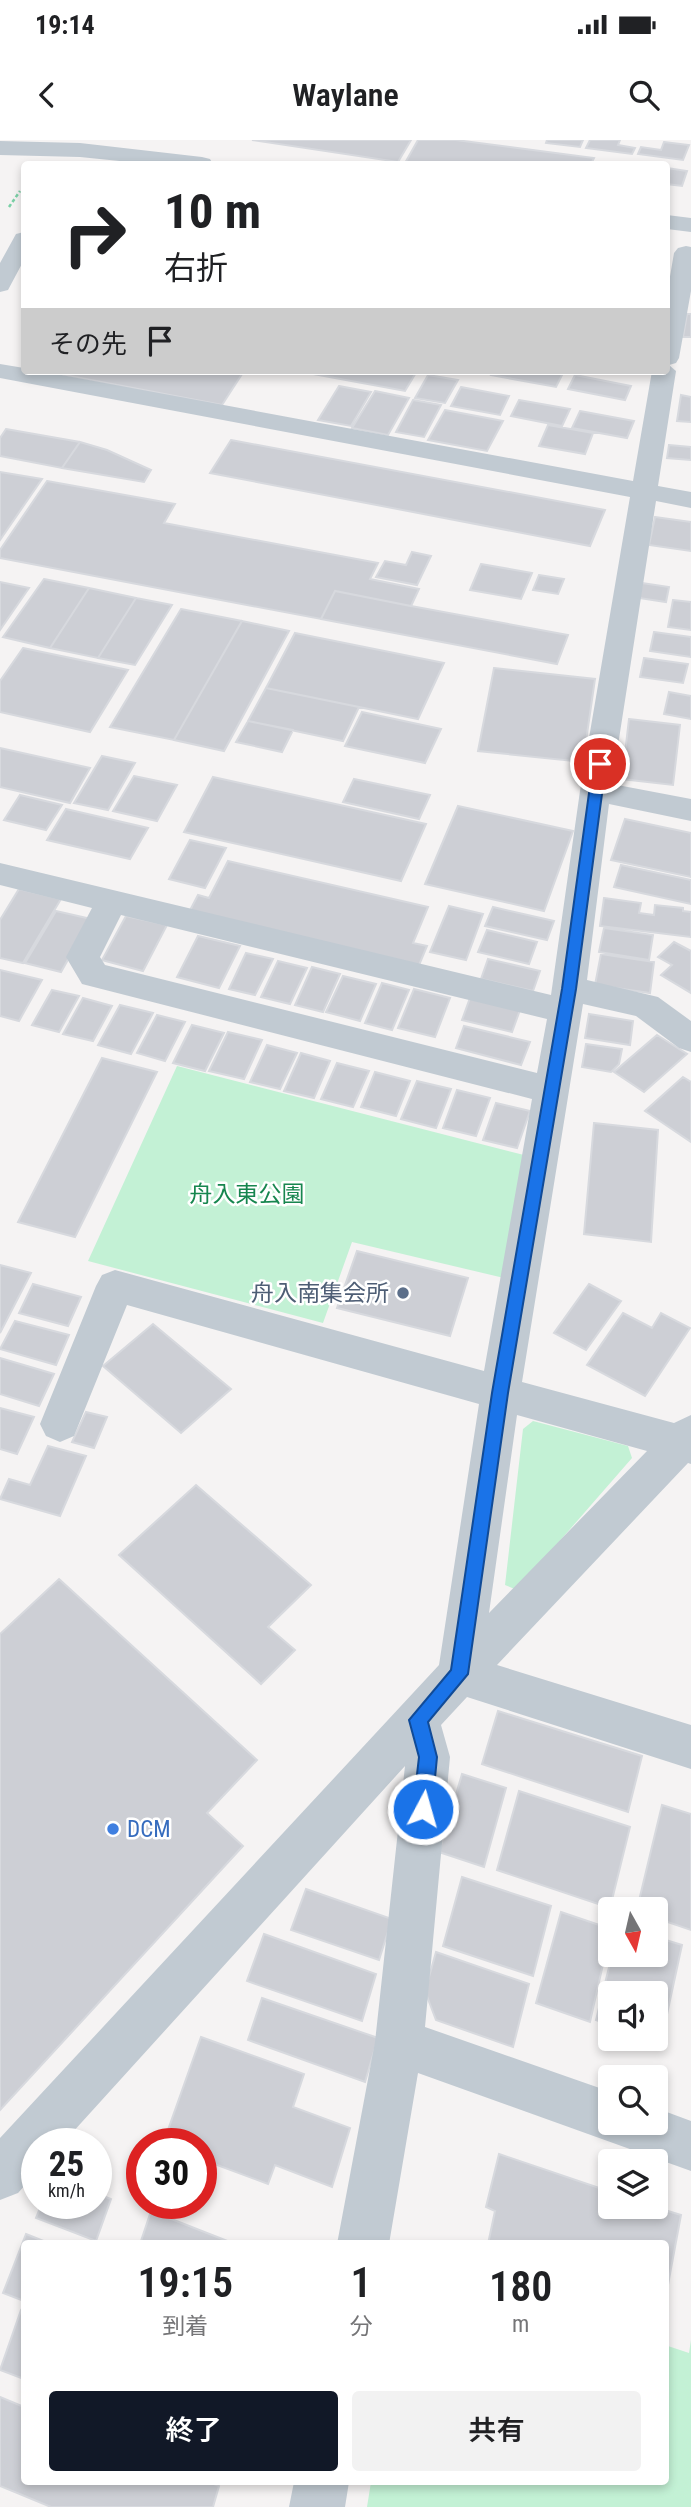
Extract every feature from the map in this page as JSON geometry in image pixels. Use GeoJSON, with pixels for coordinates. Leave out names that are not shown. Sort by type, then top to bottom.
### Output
{"type":"FeatureCollection","features":[{"type":"Feature","properties":{"kind":"street"},"geometry":{"type":"LineString","coordinates":[[0,148],[29,148],[171,161]]}},
{"type":"Feature","properties":{"kind":"street"},"geometry":{"type":"LineString","coordinates":[[0,285],[21,245]]}},
{"type":"Feature","properties":{"kind":"street"},"geometry":{"type":"LineString","coordinates":[[670,335],[681,252]]}},
{"type":"Feature","properties":{"kind":"street"},"geometry":{"type":"LineString","coordinates":[[0,371],[21,375]]}},
{"type":"Feature","properties":{"kind":"street"},"geometry":{"type":"LineString","coordinates":[[21,375],[691,500]]}},
{"type":"Feature","properties":{"kind":"street"},"geometry":{"type":"LineString","coordinates":[[459,1674],[500,1393],[566,1000],[595,791],[663,375]]}},
{"type":"Feature","properties":{"kind":"street"},"geometry":{"type":"LineString","coordinates":[[595,791],[691,810]]}},
{"type":"Feature","properties":{"kind":"street"},"geometry":{"type":"LineString","coordinates":[[0,874],[566,1000],[646,1006],[691,1039]]}},
{"type":"Feature","properties":{"kind":"street"},"geometry":{"type":"LineString","coordinates":[[112,901],[83,957],[94,975],[551,1090]]}},
{"type":"Feature","properties":{"kind":"street"},"geometry":{"type":"LineString","coordinates":[[60,1424],[116,1286],[500,1393],[688,1441]]}},
{"type":"Feature","properties":{"kind":"street"},"geometry":{"type":"LineString","coordinates":[[0,2175],[459,1674],[688,1441]]}},
{"type":"Feature","properties":{"kind":"street"},"geometry":{"type":"LineString","coordinates":[[459,1674],[691,1747]]}},
{"type":"Feature","properties":{"kind":"street"},"geometry":{"type":"LineString","coordinates":[[364,2240],[399,2042],[428,1757],[418,1720]]}},
{"type":"Feature","properties":{"kind":"street"},"geometry":{"type":"LineString","coordinates":[[399,2042],[598,2112]]}},
{"type":"Feature","properties":{"kind":"street"},"geometry":{"type":"LineString","coordinates":[[660,2135],[691,2146]]}},
{"type":"Feature","properties":{"kind":"street"},"geometry":{"type":"LineString","coordinates":[[317,2507],[321,2485]]}},
{"type":"Feature","properties":{"kind":"green space","name":"舟入東公園"},"geometry":{"type":"Polygon","coordinates":[[[177,1066],[524,1155],[504,1278],[352,1242],[323,1323],[88,1261],[177,1066]]]}},
{"type":"Feature","properties":{"kind":"green space"},"geometry":{"type":"Polygon","coordinates":[[[533,1421],[628,1446],[632,1458],[517,1590],[505,1585],[523,1429],[533,1421]]]}},
{"type":"Feature","properties":{"kind":"green space"},"geometry":{"type":"Polygon","coordinates":[[[691,2340],[691,2507],[367,2507],[371,2485],[669,2485],[669,2346],[689,2353],[691,2340]]]}},
{"type":"Feature","properties":{"kind":"building"},"geometry":{"type":"Polygon","coordinates":[[[252,140],[411,140],[399,161],[252,140]]]}},
{"type":"Feature","properties":{"kind":"building"},"geometry":{"type":"Polygon","coordinates":[[[418,140],[456,140],[594,158],[592,161],[406,161],[418,140]]]}},
{"type":"Feature","properties":{"kind":"building"},"geometry":{"type":"Polygon","coordinates":[[[547,140],[583,140],[580,147],[546,143],[547,140]]]}},
{"type":"Feature","properties":{"kind":"building"},"geometry":{"type":"Polygon","coordinates":[[[590,140],[620,140],[618,145],[635,148],[632,154],[586,148],[590,140]]]}},
{"type":"Feature","properties":{"kind":"building"},"geometry":{"type":"Polygon","coordinates":[[[664,142],[689,145],[683,160],[638,154],[641,147],[661,150],[664,142]]]}},
{"type":"Feature","properties":{"kind":"building"},"geometry":{"type":"Polygon","coordinates":[[[670,168],[687,171],[682,186],[670,184],[670,168]]]}},
{"type":"Feature","properties":{"kind":"building"},"geometry":{"type":"Polygon","coordinates":[[[687,314],[691,314],[691,337],[683,337],[687,314]]]}},
{"type":"Feature","properties":{"kind":"building"},"geometry":{"type":"Polygon","coordinates":[[[65,375],[241,375],[222,405],[65,375]]]}},
{"type":"Feature","properties":{"kind":"building"},"geometry":{"type":"Polygon","coordinates":[[[319,375],[415,375],[405,391],[319,375]]]}},
{"type":"Feature","properties":{"kind":"building"},"geometry":{"type":"Polygon","coordinates":[[[428,375],[458,380],[445,403],[415,398],[428,375]]]}},
{"type":"Feature","properties":{"kind":"building"},"geometry":{"type":"Polygon","coordinates":[[[491,375],[562,375],[556,387],[491,375]]]}},
{"type":"Feature","properties":{"kind":"building"},"geometry":{"type":"Polygon","coordinates":[[[575,375],[631,386],[625,400],[568,389],[575,375]]]}},
{"type":"Feature","properties":{"kind":"building"},"geometry":{"type":"Polygon","coordinates":[[[339,386],[371,392],[351,426],[318,420],[339,386]]]}},
{"type":"Feature","properties":{"kind":"building"},"geometry":{"type":"Polygon","coordinates":[[[461,387],[509,396],[500,415],[451,406],[461,387]]]}},
{"type":"Feature","properties":{"kind":"building"},"geometry":{"type":"Polygon","coordinates":[[[375,391],[409,398],[388,435],[352,428],[375,391]]]}},
{"type":"Feature","properties":{"kind":"building"},"geometry":{"type":"Polygon","coordinates":[[[681,395],[691,397],[691,422],[677,421],[681,395]]]}},
{"type":"Feature","properties":{"kind":"building"},"geometry":{"type":"Polygon","coordinates":[[[413,400],[441,405],[424,437],[396,432],[413,400]]]}},
{"type":"Feature","properties":{"kind":"building"},"geometry":{"type":"Polygon","coordinates":[[[519,400],[570,409],[562,426],[511,416],[519,400]]]}},
{"type":"Feature","properties":{"kind":"building"},"geometry":{"type":"Polygon","coordinates":[[[445,410],[503,421],[487,451],[428,440],[445,410]]]}},
{"type":"Feature","properties":{"kind":"building"},"geometry":{"type":"Polygon","coordinates":[[[580,411],[634,421],[627,438],[572,428],[580,411]]]}},
{"type":"Feature","properties":{"kind":"building"},"geometry":{"type":"Polygon","coordinates":[[[548,425],[593,433],[585,454],[539,446],[548,425]]]}},
{"type":"Feature","properties":{"kind":"building"},"geometry":{"type":"Polygon","coordinates":[[[6,429],[80,442],[62,468],[0,456],[0,438],[6,429]]]}},
{"type":"Feature","properties":{"kind":"building"},"geometry":{"type":"Polygon","coordinates":[[[231,440],[605,510],[590,546],[210,473],[231,440]]]}},
{"type":"Feature","properties":{"kind":"building"},"geometry":{"type":"Polygon","coordinates":[[[80,442],[107,450],[151,470],[144,482],[62,468],[80,442]]]}},
{"type":"Feature","properties":{"kind":"building"},"geometry":{"type":"Polygon","coordinates":[[[669,445],[691,447],[691,460],[667,458],[669,445]]]}},
{"type":"Feature","properties":{"kind":"building"},"geometry":{"type":"Polygon","coordinates":[[[0,472],[42,479],[0,540],[0,472]]]}},
{"type":"Feature","properties":{"kind":"building"},"geometry":{"type":"Polygon","coordinates":[[[47,481],[175,504],[164,523],[378,563],[370,579],[419,589],[411,606],[335,591],[321,619],[0,558],[0,550],[47,481]]]}},
{"type":"Feature","properties":{"kind":"building"},"geometry":{"type":"Polygon","coordinates":[[[655,517],[691,522],[691,551],[649,545],[655,517]]]}},
{"type":"Feature","properties":{"kind":"building"},"geometry":{"type":"Polygon","coordinates":[[[412,552],[431,556],[417,585],[376,577],[385,561],[406,565],[412,552]]]}},
{"type":"Feature","properties":{"kind":"building"},"geometry":{"type":"Polygon","coordinates":[[[481,564],[532,573],[521,599],[470,590],[481,564]]]}},
{"type":"Feature","properties":{"kind":"building"},"geometry":{"type":"Polygon","coordinates":[[[539,575],[564,579],[558,594],[533,590],[539,575]]]}},
{"type":"Feature","properties":{"kind":"building"},"geometry":{"type":"Polygon","coordinates":[[[44,579],[89,588],[50,648],[3,637],[44,579]]]}},
{"type":"Feature","properties":{"kind":"building"},"geometry":{"type":"Polygon","coordinates":[[[0,582],[29,588],[0,630],[0,582]]]}},
{"type":"Feature","properties":{"kind":"building"},"geometry":{"type":"Polygon","coordinates":[[[642,583],[669,587],[666,602],[639,598],[642,583]]]}},
{"type":"Feature","properties":{"kind":"building"},"geometry":{"type":"Polygon","coordinates":[[[89,588],[136,598],[98,658],[50,648],[89,588]]]}},
{"type":"Feature","properties":{"kind":"building"},"geometry":{"type":"Polygon","coordinates":[[[335,591],[568,635],[557,664],[321,619],[335,591]]]}},
{"type":"Feature","properties":{"kind":"building"},"geometry":{"type":"Polygon","coordinates":[[[136,598],[172,605],[135,665],[98,658],[136,598]]]}},
{"type":"Feature","properties":{"kind":"building"},"geometry":{"type":"Polygon","coordinates":[[[673,600],[691,602],[691,630],[668,627],[673,600]]]}},
{"type":"Feature","properties":{"kind":"building"},"geometry":{"type":"Polygon","coordinates":[[[181,609],[242,621],[174,740],[110,727],[181,609]]]}},
{"type":"Feature","properties":{"kind":"building"},"geometry":{"type":"Polygon","coordinates":[[[242,621],[289,631],[224,751],[174,740],[242,621]]]}},
{"type":"Feature","properties":{"kind":"building"},"geometry":{"type":"Polygon","coordinates":[[[654,632],[691,637],[691,657],[650,651],[654,632]]]}},
{"type":"Feature","properties":{"kind":"building"},"geometry":{"type":"Polygon","coordinates":[[[295,633],[444,663],[418,719],[266,688],[295,633]]]}},
{"type":"Feature","properties":{"kind":"building"},"geometry":{"type":"Polygon","coordinates":[[[23,648],[128,670],[90,732],[0,712],[0,681],[23,648]]]}},
{"type":"Feature","properties":{"kind":"building"},"geometry":{"type":"Polygon","coordinates":[[[644,658],[688,664],[683,683],[640,677],[644,658]]]}},
{"type":"Feature","properties":{"kind":"building"},"geometry":{"type":"Polygon","coordinates":[[[494,668],[595,679],[583,762],[478,751],[494,668]]]}},
{"type":"Feature","properties":{"kind":"building"},"geometry":{"type":"Polygon","coordinates":[[[266,688],[359,707],[343,741],[248,721],[266,688]]]}},
{"type":"Feature","properties":{"kind":"building"},"geometry":{"type":"Polygon","coordinates":[[[669,692],[691,696],[691,719],[664,714],[669,692]]]}},
{"type":"Feature","properties":{"kind":"building"},"geometry":{"type":"Polygon","coordinates":[[[362,712],[441,729],[425,763],[345,746],[362,712]]]}},
{"type":"Feature","properties":{"kind":"building"},"geometry":{"type":"Polygon","coordinates":[[[629,719],[680,725],[673,785],[622,779],[629,719]]]}},
{"type":"Feature","properties":{"kind":"building"},"geometry":{"type":"Polygon","coordinates":[[[248,721],[293,730],[282,752],[236,742],[248,721]]]}},
{"type":"Feature","properties":{"kind":"building"},"geometry":{"type":"Polygon","coordinates":[[[0,748],[90,768],[70,803],[0,787],[0,748]]]}},
{"type":"Feature","properties":{"kind":"building"},"geometry":{"type":"Polygon","coordinates":[[[102,756],[135,763],[108,810],[74,803],[102,756]]]}},
{"type":"Feature","properties":{"kind":"building"},"geometry":{"type":"Polygon","coordinates":[[[134,776],[177,785],[157,821],[113,811],[134,776]]]}},
{"type":"Feature","properties":{"kind":"building"},"geometry":{"type":"Polygon","coordinates":[[[213,777],[426,824],[401,881],[184,832],[213,777]]]}},
{"type":"Feature","properties":{"kind":"building"},"geometry":{"type":"Polygon","coordinates":[[[354,779],[430,795],[419,819],[343,802],[354,779]]]}},
{"type":"Feature","properties":{"kind":"building"},"geometry":{"type":"Polygon","coordinates":[[[20,795],[62,805],[46,830],[4,820],[20,795]]]}},
{"type":"Feature","properties":{"kind":"building"},"geometry":{"type":"Polygon","coordinates":[[[458,806],[573,831],[544,911],[425,884],[458,806]]]}},
{"type":"Feature","properties":{"kind":"building"},"geometry":{"type":"Polygon","coordinates":[[[66,809],[148,828],[130,859],[47,840],[66,809]]]}},
{"type":"Feature","properties":{"kind":"building"},"geometry":{"type":"Polygon","coordinates":[[[625,819],[691,833],[691,877],[611,860],[625,819]]]}},
{"type":"Feature","properties":{"kind":"building"},"geometry":{"type":"Polygon","coordinates":[[[190,840],[226,848],[205,888],[169,879],[190,840]]]}},
{"type":"Feature","properties":{"kind":"building"},"geometry":{"type":"Polygon","coordinates":[[[228,861],[428,907],[413,943],[427,946],[417,970],[187,916],[198,895],[209,898],[228,861]]]}},
{"type":"Feature","properties":{"kind":"building"},"geometry":{"type":"Polygon","coordinates":[[[621,865],[691,880],[691,904],[614,887],[621,865]]]}},
{"type":"Feature","properties":{"kind":"building"},"geometry":{"type":"Polygon","coordinates":[[[19,889],[61,899],[23,963],[0,958],[0,920],[19,889]]]}},
{"type":"Feature","properties":{"kind":"building"},"geometry":{"type":"Polygon","coordinates":[[[604,898],[641,903],[639,913],[654,915],[655,905],[683,908],[683,911],[691,912],[691,937],[600,926],[604,898]]]}},
{"type":"Feature","properties":{"kind":"building"},"geometry":{"type":"Polygon","coordinates":[[[449,906],[483,914],[466,960],[430,952],[449,906]]]}},
{"type":"Feature","properties":{"kind":"building"},"geometry":{"type":"Polygon","coordinates":[[[493,907],[554,921],[547,940],[485,926],[493,907]]]}},
{"type":"Feature","properties":{"kind":"building"},"geometry":{"type":"Polygon","coordinates":[[[56,911],[91,919],[61,972],[25,963],[56,911]]]}},
{"type":"Feature","properties":{"kind":"building"},"geometry":{"type":"Polygon","coordinates":[[[126,916],[167,925],[143,971],[102,960],[126,916]]]}},
{"type":"Feature","properties":{"kind":"building"},"geometry":{"type":"Polygon","coordinates":[[[604,928],[653,935],[649,960],[599,952],[604,928]]]}},
{"type":"Feature","properties":{"kind":"building"},"geometry":{"type":"Polygon","coordinates":[[[487,930],[537,942],[529,964],[478,952],[487,930]]]}},
{"type":"Feature","properties":{"kind":"building"},"geometry":{"type":"Polygon","coordinates":[[[198,936],[240,946],[219,988],[177,977],[198,936]]]}},
{"type":"Feature","properties":{"kind":"building"},"geometry":{"type":"Polygon","coordinates":[[[674,942],[691,951],[691,993],[661,975],[672,965],[658,957],[674,942]]]}},
{"type":"Feature","properties":{"kind":"building"},"geometry":{"type":"Polygon","coordinates":[[[246,953],[273,959],[255,995],[229,989],[246,953]]]}},
{"type":"Feature","properties":{"kind":"building"},"geometry":{"type":"Polygon","coordinates":[[[601,954],[654,962],[650,993],[595,985],[601,954]]]}},
{"type":"Feature","properties":{"kind":"building"},"geometry":{"type":"Polygon","coordinates":[[[488,959],[540,971],[533,991],[481,979],[488,959]]]}},
{"type":"Feature","properties":{"kind":"building"},"geometry":{"type":"Polygon","coordinates":[[[278,961],[307,968],[290,1004],[261,997],[278,961]]]}},
{"type":"Feature","properties":{"kind":"building"},"geometry":{"type":"Polygon","coordinates":[[[312,967],[340,974],[323,1012],[295,1005],[312,967]]]}},
{"type":"Feature","properties":{"kind":"building"},"geometry":{"type":"Polygon","coordinates":[[[0,970],[42,980],[19,1021],[0,1016],[0,970]]]}},
{"type":"Feature","properties":{"kind":"building"},"geometry":{"type":"Polygon","coordinates":[[[343,976],[376,984],[360,1021],[326,1012],[343,976]]]}},
{"type":"Feature","properties":{"kind":"building"},"geometry":{"type":"Polygon","coordinates":[[[382,983],[409,990],[392,1030],[365,1023],[382,983]]]}},
{"type":"Feature","properties":{"kind":"building"},"geometry":{"type":"Polygon","coordinates":[[[414,989],[450,998],[435,1037],[398,1028],[414,989]]]}},
{"type":"Feature","properties":{"kind":"building"},"geometry":{"type":"Polygon","coordinates":[[[52,990],[79,996],[59,1032],[32,1025],[52,990]]]}},
{"type":"Feature","properties":{"kind":"building"},"geometry":{"type":"Polygon","coordinates":[[[83,998],[112,1006],[93,1041],[63,1034],[83,998]]]}},
{"type":"Feature","properties":{"kind":"building"},"geometry":{"type":"Polygon","coordinates":[[[470,998],[520,1010],[512,1032],[462,1020],[470,998]]]}},
{"type":"Feature","properties":{"kind":"building"},"geometry":{"type":"Polygon","coordinates":[[[120,1005],[153,1013],[131,1054],[98,1045],[120,1005]]]}},
{"type":"Feature","properties":{"kind":"building"},"geometry":{"type":"Polygon","coordinates":[[[589,1014],[633,1021],[630,1045],[585,1038],[589,1014]]]}},
{"type":"Feature","properties":{"kind":"building"},"geometry":{"type":"Polygon","coordinates":[[[157,1015],[185,1022],[165,1061],[137,1053],[157,1015]]]}},
{"type":"Feature","properties":{"kind":"building"},"geometry":{"type":"Polygon","coordinates":[[[192,1025],[224,1033],[205,1071],[173,1063],[192,1025]]]}},
{"type":"Feature","properties":{"kind":"building"},"geometry":{"type":"Polygon","coordinates":[[[464,1026],[530,1042],[521,1065],[456,1048],[464,1026]]]}},
{"type":"Feature","properties":{"kind":"building"},"geometry":{"type":"Polygon","coordinates":[[[228,1032],[262,1040],[244,1079],[209,1071],[228,1032]]]}},
{"type":"Feature","properties":{"kind":"building"},"geometry":{"type":"Polygon","coordinates":[[[657,1035],[687,1054],[644,1092],[614,1072],[657,1035]]]}},
{"type":"Feature","properties":{"kind":"building"},"geometry":{"type":"Polygon","coordinates":[[[586,1044],[622,1049],[619,1064],[611,1072],[582,1067],[586,1044]]]}},
{"type":"Feature","properties":{"kind":"building"},"geometry":{"type":"Polygon","coordinates":[[[267,1045],[297,1053],[280,1089],[250,1082],[267,1045]]]}},
{"type":"Feature","properties":{"kind":"building"},"geometry":{"type":"Polygon","coordinates":[[[301,1053],[330,1061],[314,1098],[284,1091],[301,1053]]]}},
{"type":"Feature","properties":{"kind":"building"},"geometry":{"type":"Polygon","coordinates":[[[102,1058],[157,1072],[75,1237],[18,1222],[102,1058]]]}},
{"type":"Feature","properties":{"kind":"building"},"geometry":{"type":"Polygon","coordinates":[[[337,1063],[369,1071],[353,1107],[321,1099],[337,1063]]]}},
{"type":"Feature","properties":{"kind":"building"},"geometry":{"type":"Polygon","coordinates":[[[375,1072],[410,1081],[396,1116],[361,1107],[375,1072]]]}},
{"type":"Feature","properties":{"kind":"building"},"geometry":{"type":"Polygon","coordinates":[[[683,1077],[691,1082],[691,1142],[645,1111],[683,1077]]]}},
{"type":"Feature","properties":{"kind":"building"},"geometry":{"type":"Polygon","coordinates":[[[417,1081],[451,1089],[436,1128],[401,1119],[417,1081]]]}},
{"type":"Feature","properties":{"kind":"building"},"geometry":{"type":"Polygon","coordinates":[[[457,1090],[490,1098],[476,1136],[443,1128],[457,1090]]]}},
{"type":"Feature","properties":{"kind":"building"},"geometry":{"type":"Polygon","coordinates":[[[496,1103],[530,1111],[517,1148],[483,1140],[496,1103]]]}},
{"type":"Feature","properties":{"kind":"building"},"geometry":{"type":"Polygon","coordinates":[[[594,1123],[658,1130],[651,1242],[584,1234],[594,1123]]]}},
{"type":"Feature","properties":{"kind":"building","name":"舟入南集会所"},"geometry":{"type":"Polygon","coordinates":[[[357,1251],[468,1278],[450,1336],[337,1308],[357,1251]]]}},
{"type":"Feature","properties":{"kind":"building"},"geometry":{"type":"Polygon","coordinates":[[[0,1265],[31,1273],[0,1333],[0,1265]]]}},
{"type":"Feature","properties":{"kind":"building"},"geometry":{"type":"Polygon","coordinates":[[[33,1284],[81,1297],[68,1326],[19,1313],[33,1284]]]}},
{"type":"Feature","properties":{"kind":"building"},"geometry":{"type":"Polygon","coordinates":[[[589,1284],[621,1301],[586,1350],[554,1333],[589,1284]]]}},
{"type":"Feature","properties":{"kind":"building"},"geometry":{"type":"Polygon","coordinates":[[[623,1313],[652,1328],[661,1313],[690,1328],[645,1396],[587,1365],[623,1313]]]}},
{"type":"Feature","properties":{"kind":"building"},"geometry":{"type":"Polygon","coordinates":[[[15,1321],[69,1335],[56,1365],[0,1349],[15,1321]]]}},
{"type":"Feature","properties":{"kind":"building"},"geometry":{"type":"Polygon","coordinates":[[[153,1324],[231,1389],[181,1433],[103,1366],[153,1324]]]}},
{"type":"Feature","properties":{"kind":"building"},"geometry":{"type":"Polygon","coordinates":[[[0,1358],[54,1374],[39,1406],[0,1394],[0,1358]]]}},
{"type":"Feature","properties":{"kind":"building"},"geometry":{"type":"Polygon","coordinates":[[[0,1408],[34,1417],[17,1454],[0,1449],[0,1408]]]}},
{"type":"Feature","properties":{"kind":"building"},"geometry":{"type":"Polygon","coordinates":[[[86,1412],[107,1417],[94,1448],[72,1442],[86,1412]]]}},
{"type":"Feature","properties":{"kind":"building"},"geometry":{"type":"Polygon","coordinates":[[[48,1446],[86,1456],[60,1516],[0,1499],[9,1479],[30,1485],[48,1446]]]}},
{"type":"Feature","properties":{"kind":"building"},"geometry":{"type":"Polygon","coordinates":[[[196,1485],[311,1585],[268,1627],[295,1650],[261,1684],[119,1555],[196,1485]]]}},
{"type":"Feature","properties":{"kind":"building","name":"DCM"},"geometry":{"type":"Polygon","coordinates":[[[59,1579],[257,1760],[207,1813],[243,1846],[0,2110],[0,1634],[59,1579]]]}},
{"type":"Feature","properties":{"kind":"building"},"geometry":{"type":"Polygon","coordinates":[[[498,1711],[642,1756],[628,1812],[482,1764],[498,1711]]]}},
{"type":"Feature","properties":{"kind":"building"},"geometry":{"type":"Polygon","coordinates":[[[462,1774],[506,1788],[484,1867],[439,1852],[462,1774]]]}},
{"type":"Feature","properties":{"kind":"building"},"geometry":{"type":"Polygon","coordinates":[[[519,1791],[630,1827],[613,1897],[598,1897],[598,1904],[497,1870],[519,1791]]]}},
{"type":"Feature","properties":{"kind":"building"},"geometry":{"type":"Polygon","coordinates":[[[662,1805],[691,1814],[691,1930],[668,1922],[668,1897],[640,1897],[662,1805]]]}},
{"type":"Feature","properties":{"kind":"building"},"geometry":{"type":"Polygon","coordinates":[[[462,1877],[551,1906],[533,1976],[443,1946],[462,1877]]]}},
{"type":"Feature","properties":{"kind":"building"},"geometry":{"type":"Polygon","coordinates":[[[306,1889],[392,1919],[379,1960],[291,1930],[306,1889]]]}},
{"type":"Feature","properties":{"kind":"building"},"geometry":{"type":"Polygon","coordinates":[[[561,1912],[598,1925],[598,1967],[602,1967],[590,2022],[536,2003],[561,1912]]]}},
{"type":"Feature","properties":{"kind":"building"},"geometry":{"type":"Polygon","coordinates":[[[264,1934],[376,1974],[362,2021],[247,1981],[264,1934]]]}},
{"type":"Feature","properties":{"kind":"building"},"geometry":{"type":"Polygon","coordinates":[[[668,1941],[682,1945],[668,2010],[668,1981],[606,1981],[609,1967],[668,1967],[668,1941]]]}},
{"type":"Feature","properties":{"kind":"building"},"geometry":{"type":"Polygon","coordinates":[[[436,1952],[529,1984],[513,2047],[436,2020],[425,1991],[436,1952]]]}},
{"type":"Feature","properties":{"kind":"building"},"geometry":{"type":"Polygon","coordinates":[[[262,1998],[378,2038],[365,2082],[248,2040],[262,1998]]]}},
{"type":"Feature","properties":{"kind":"building"},"geometry":{"type":"Polygon","coordinates":[[[201,2037],[304,2074],[293,2107],[350,2128],[332,2187],[275,2165],[268,2184],[217,2165],[217,2128],[169,2128],[201,2037]]]}},
{"type":"Feature","properties":{"kind":"building"},"geometry":{"type":"Polygon","coordinates":[[[499,2154],[598,2188],[598,2219],[668,2219],[668,2211],[681,2215],[669,2280],[669,2240],[489,2240],[495,2211],[486,2207],[499,2154]]]}},
{"type":"Feature","properties":{"kind":"building"},"geometry":{"type":"Polygon","coordinates":[[[39,2219],[104,2219],[96,2240],[39,2219]]]}},
{"type":"Feature","properties":{"kind":"building"},"geometry":{"type":"Polygon","coordinates":[[[148,2219],[171,2219],[225,2240],[141,2240],[148,2219]]]}},
{"type":"Feature","properties":{"kind":"building"},"geometry":{"type":"Polygon","coordinates":[[[26,2234],[41,2240],[24,2240],[26,2234]]]}},
{"type":"Feature","properties":{"kind":"building"},"geometry":{"type":"Polygon","coordinates":[[[21,2247],[21,2300],[3,2293],[21,2247]]]}},
{"type":"Feature","properties":{"kind":"building"},"geometry":{"type":"Polygon","coordinates":[[[21,2310],[21,2378],[0,2370],[21,2310]]]}},
{"type":"Feature","properties":{"kind":"building"},"geometry":{"type":"Polygon","coordinates":[[[0,2397],[21,2406],[21,2485],[219,2486],[213,2507],[51,2507],[0,2486],[0,2397]]]}},
{"type":"Feature","properties":{"kind":"place","name":"舟入南集会所"},"geometry":{"type":"Point","coordinates":[403,1293]}},
{"type":"Feature","properties":{"kind":"place","name":"DCM"},"geometry":{"type":"Point","coordinates":[113,1829]}},
{"type":"Feature","properties":{"kind":"route"},"geometry":{"type":"LineString","coordinates":[[423,1809],[428,1757],[418,1720],[459,1674],[500,1393],[569,989],[600,764]]}}]}
